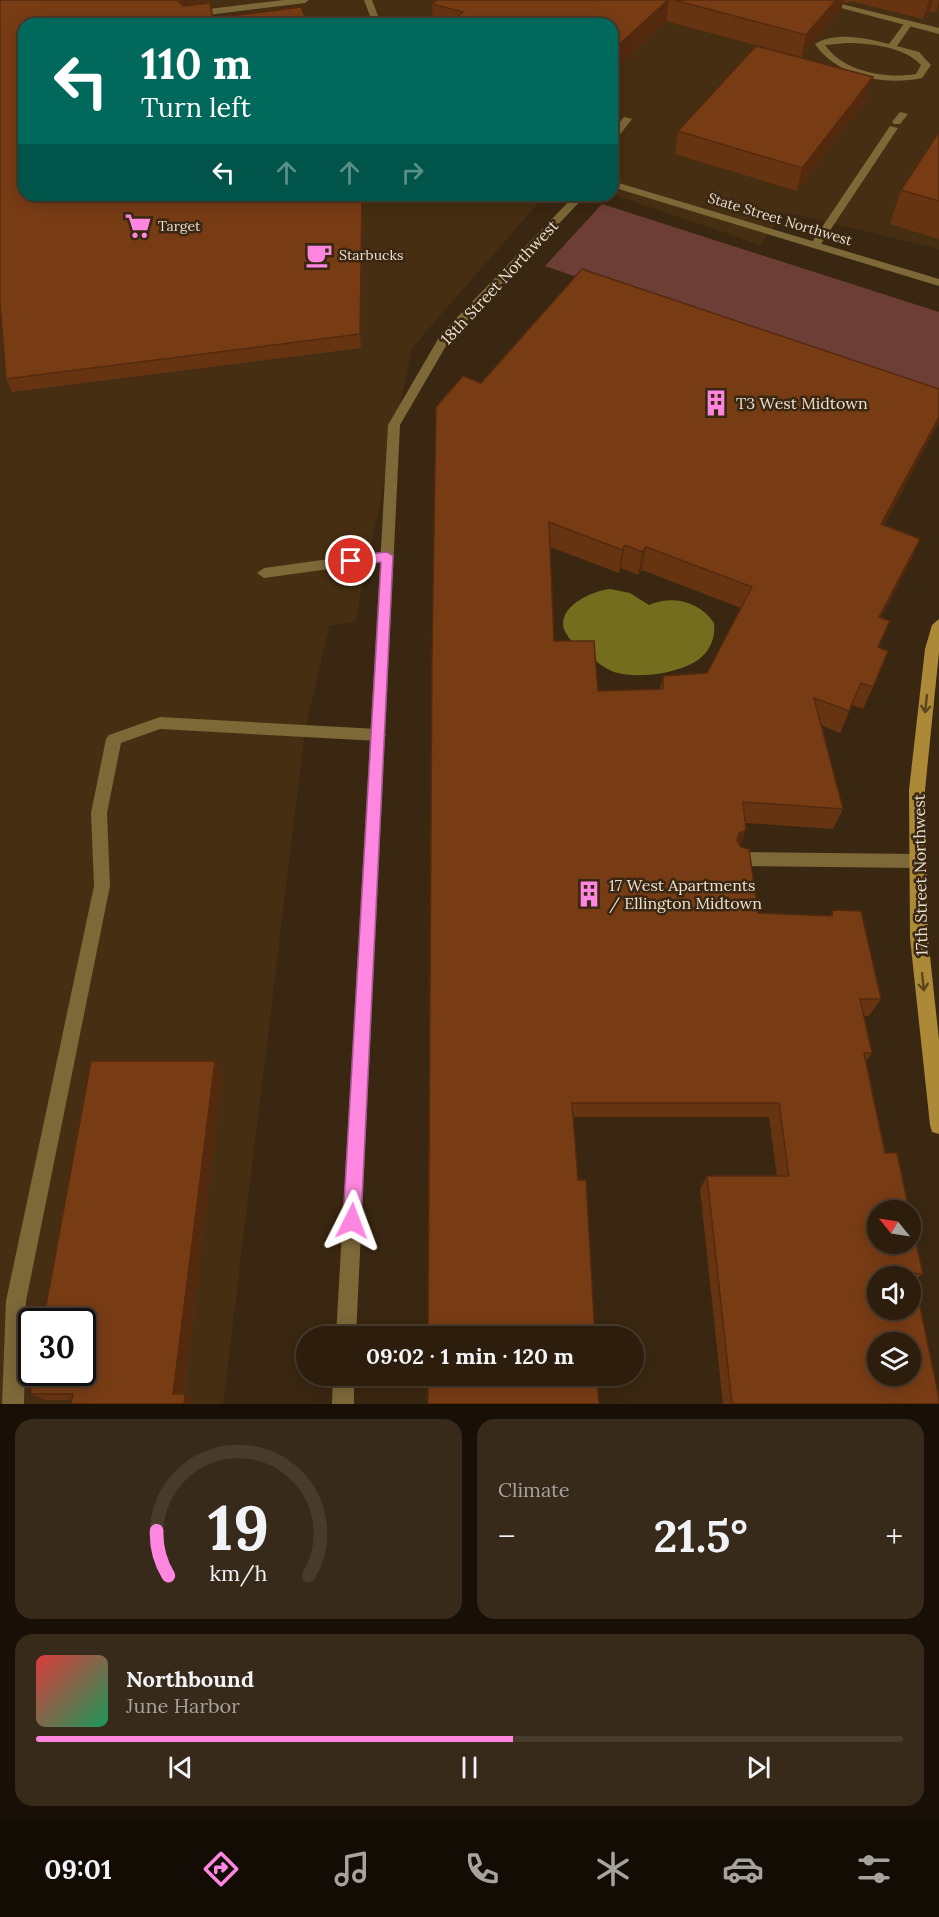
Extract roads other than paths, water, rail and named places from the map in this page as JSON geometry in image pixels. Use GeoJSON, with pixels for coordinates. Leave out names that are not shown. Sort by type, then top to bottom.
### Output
{"type":"FeatureCollection","features":[{"type":"Feature","properties":{"kind":"main road","name":"17th Street Northwest"},"geometry":{"type":"LineString","coordinates":[[939,626],[932,649],[917,790],[919,938],[939,1125]]}},
{"type":"Feature","properties":{"kind":"street"},"geometry":{"type":"LineString","coordinates":[[187,14],[305,0]]}},
{"type":"Feature","properties":{"kind":"street"},"geometry":{"type":"LineString","coordinates":[[368,0],[375,18]]}},
{"type":"Feature","properties":{"kind":"street"},"geometry":{"type":"LineString","coordinates":[[815,0],[939,31]]}},
{"type":"Feature","properties":{"kind":"street"},"geometry":{"type":"LineString","coordinates":[[891,46],[909,23]]}},
{"type":"Feature","properties":{"kind":"street"},"geometry":{"type":"LineString","coordinates":[[835,40],[868,40],[891,46],[916,54],[926,65],[918,76],[896,80],[847,67],[825,54],[819,44],[835,40]]}},
{"type":"Feature","properties":{"kind":"street"},"geometry":{"type":"LineString","coordinates":[[618,130],[627,119]]}},
{"type":"Feature","properties":{"kind":"street"},"geometry":{"type":"LineString","coordinates":[[815,245],[898,121]]}},
{"type":"Feature","properties":{"kind":"street","name":"State Street Northwest"},"geometry":{"type":"LineString","coordinates":[[618,186],[939,284]]}},
{"type":"Feature","properties":{"kind":"street","name":"18th Street Northwest"},"geometry":{"type":"LineString","coordinates":[[347,1326],[394,425],[445,337],[575,201]]}},
{"type":"Feature","properties":{"kind":"street"},"geometry":{"type":"LineString","coordinates":[[264,573],[387,556]]}},
{"type":"Feature","properties":{"kind":"street"},"geometry":{"type":"LineString","coordinates":[[13,1404],[16,1301],[102,886],[99,813],[114,739],[160,723],[378,735]]}},
{"type":"Feature","properties":{"kind":"street"},"geometry":{"type":"LineString","coordinates":[[740,859],[918,861]]}},
{"type":"Feature","properties":{"kind":"street"},"geometry":{"type":"LineString","coordinates":[[343,1404],[344,1386]]}},
{"type":"Feature","properties":{"kind":"place","name":"Target"},"geometry":{"type":"Point","coordinates":[138,226]}},
{"type":"Feature","properties":{"kind":"place","name":"Starbucks"},"geometry":{"type":"Point","coordinates":[319,255]}},
{"type":"Feature","properties":{"kind":"place","name":"T3 West Midtown"},"geometry":{"type":"Point","coordinates":[716,403]}},
{"type":"Feature","properties":{"kind":"place","name":"17 West Apartments / Ellington Midtown"},"geometry":{"type":"Point","coordinates":[589,894]}}]}
